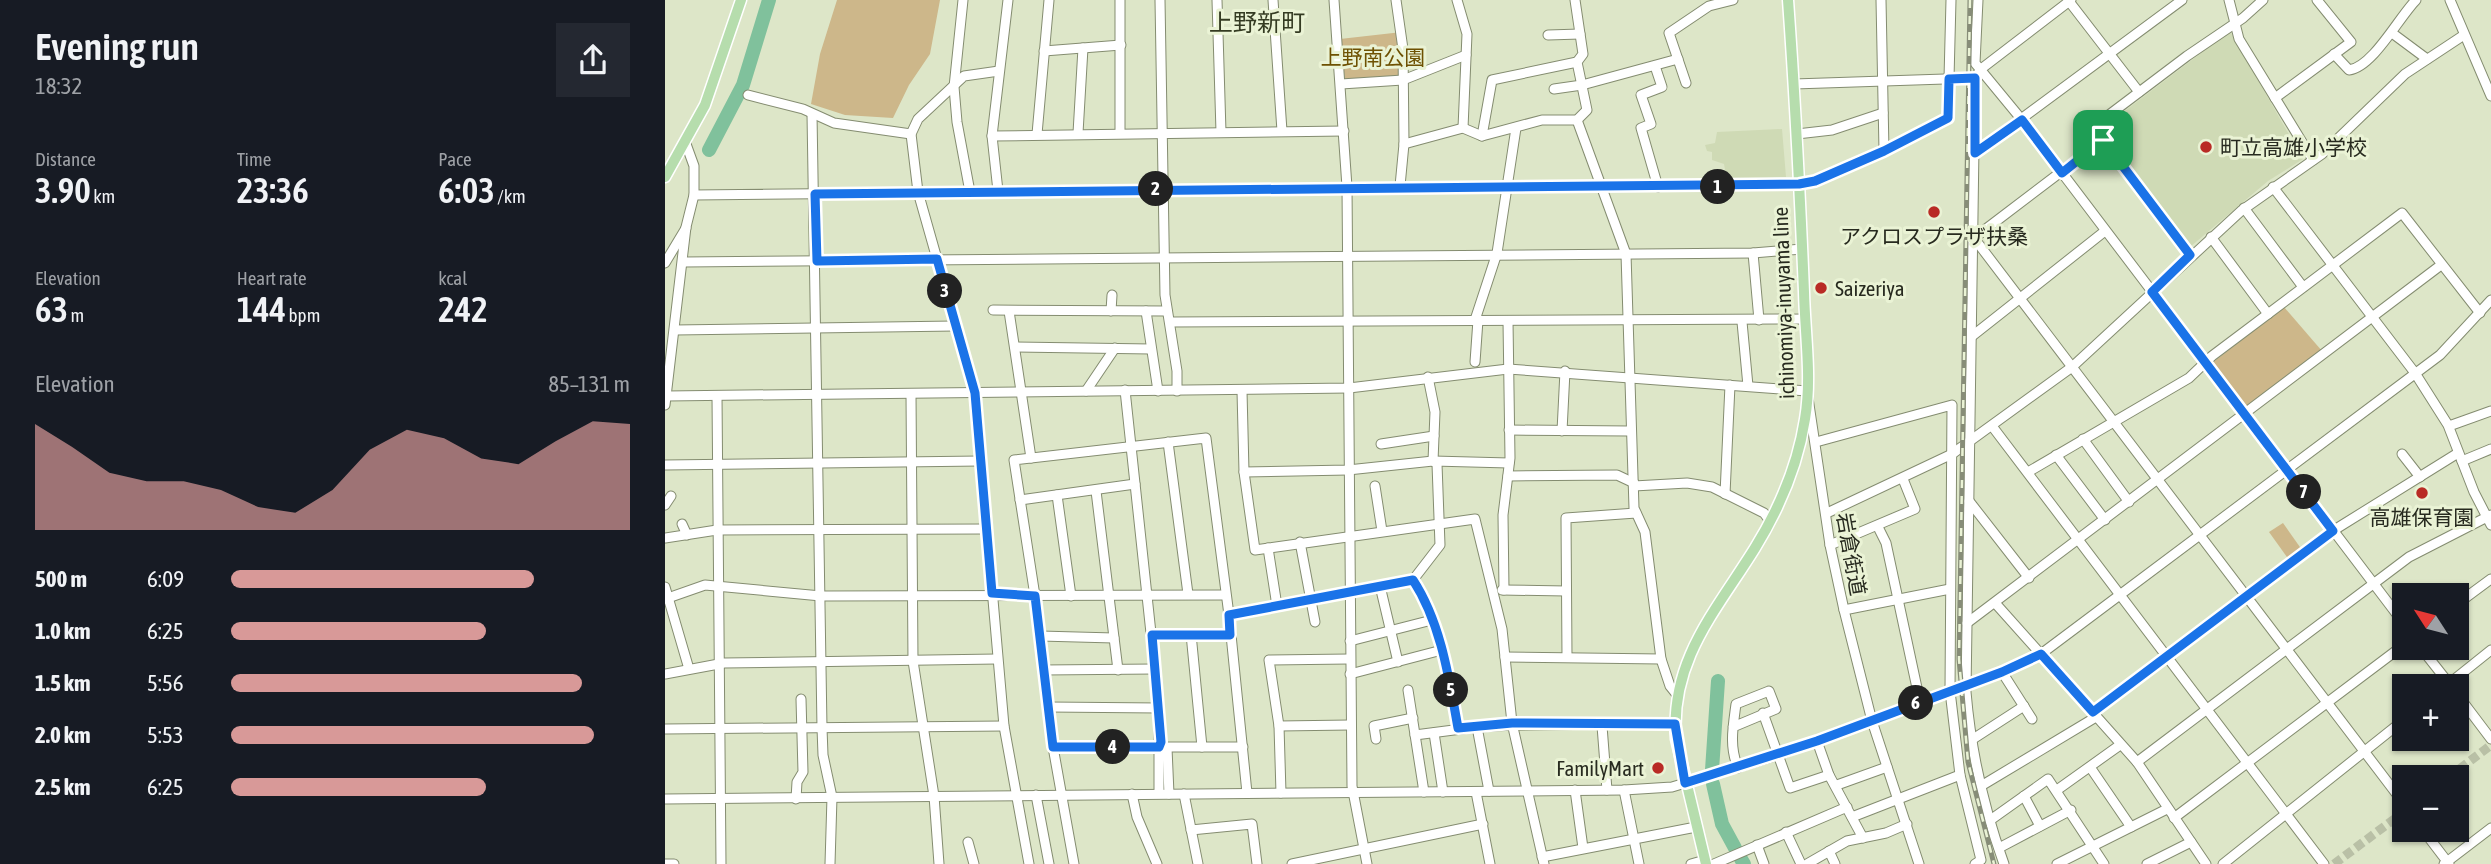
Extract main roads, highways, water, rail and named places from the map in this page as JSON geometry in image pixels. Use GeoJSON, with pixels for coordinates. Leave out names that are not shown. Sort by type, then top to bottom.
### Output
{"type":"FeatureCollection","features":[{"type":"Feature","properties":{"kind":"main road"},"geometry":{"type":"LineString","coordinates":[[665,177],[686,144],[719,69],[741,0]]}},
{"type":"Feature","properties":{"kind":"main road","name":"ichinomiya-inuyama line"},"geometry":{"type":"LineString","coordinates":[[1708,863],[1685,783],[1675,724],[1682,671],[1691,649],[1770,521],[1793,466],[1805,420],[1805,319],[1788,0]]}},
{"type":"Feature","properties":{"kind":"waterway"},"geometry":{"type":"LineString","coordinates":[[709,150],[743,85],[769,0]]}},
{"type":"Feature","properties":{"kind":"waterway"},"geometry":{"type":"LineString","coordinates":[[1712,770],[1718,681]]}},
{"type":"Feature","properties":{"kind":"waterway"},"geometry":{"type":"LineString","coordinates":[[1713,784],[1722,824],[1735,848]]}},
{"type":"Feature","properties":{"kind":"waterway"},"geometry":{"type":"LineString","coordinates":[[1741,859],[1744,864]]}},
{"type":"Feature","properties":{"kind":"tunnel"},"geometry":{"type":"LineString","coordinates":[[2465,765],[2491,745]]}},
{"type":"Feature","properties":{"kind":"tunnel"},"geometry":{"type":"LineString","coordinates":[[2334,864],[2392,821]]}},
{"type":"Feature","properties":{"kind":"railway"},"geometry":{"type":"LineString","coordinates":[[1970,0],[1959,659],[1968,762],[1994,864]]}},
{"type":"Feature","properties":{"kind":"place","name":"町立高雄小学校"},"geometry":{"type":"Point","coordinates":[2206,147]}},
{"type":"Feature","properties":{"kind":"place","name":"アクロスプラザ扶桑"},"geometry":{"type":"Point","coordinates":[1934,212]}},
{"type":"Feature","properties":{"kind":"place","name":"Saizeriya"},"geometry":{"type":"Point","coordinates":[1821,288]}},
{"type":"Feature","properties":{"kind":"place","name":"高雄保育園"},"geometry":{"type":"Point","coordinates":[2422,493]}},
{"type":"Feature","properties":{"kind":"place","name":"FamilyMart"},"geometry":{"type":"Point","coordinates":[1658,768]}},
{"type":"Feature","properties":{"kind":"district","name":"上野新町"},"geometry":{"type":"Point","coordinates":[1257,22]}},
{"type":"Feature","properties":{"kind":"park label","name":"上野南公園"},"geometry":{"type":"Point","coordinates":[1373,57]}}]}
